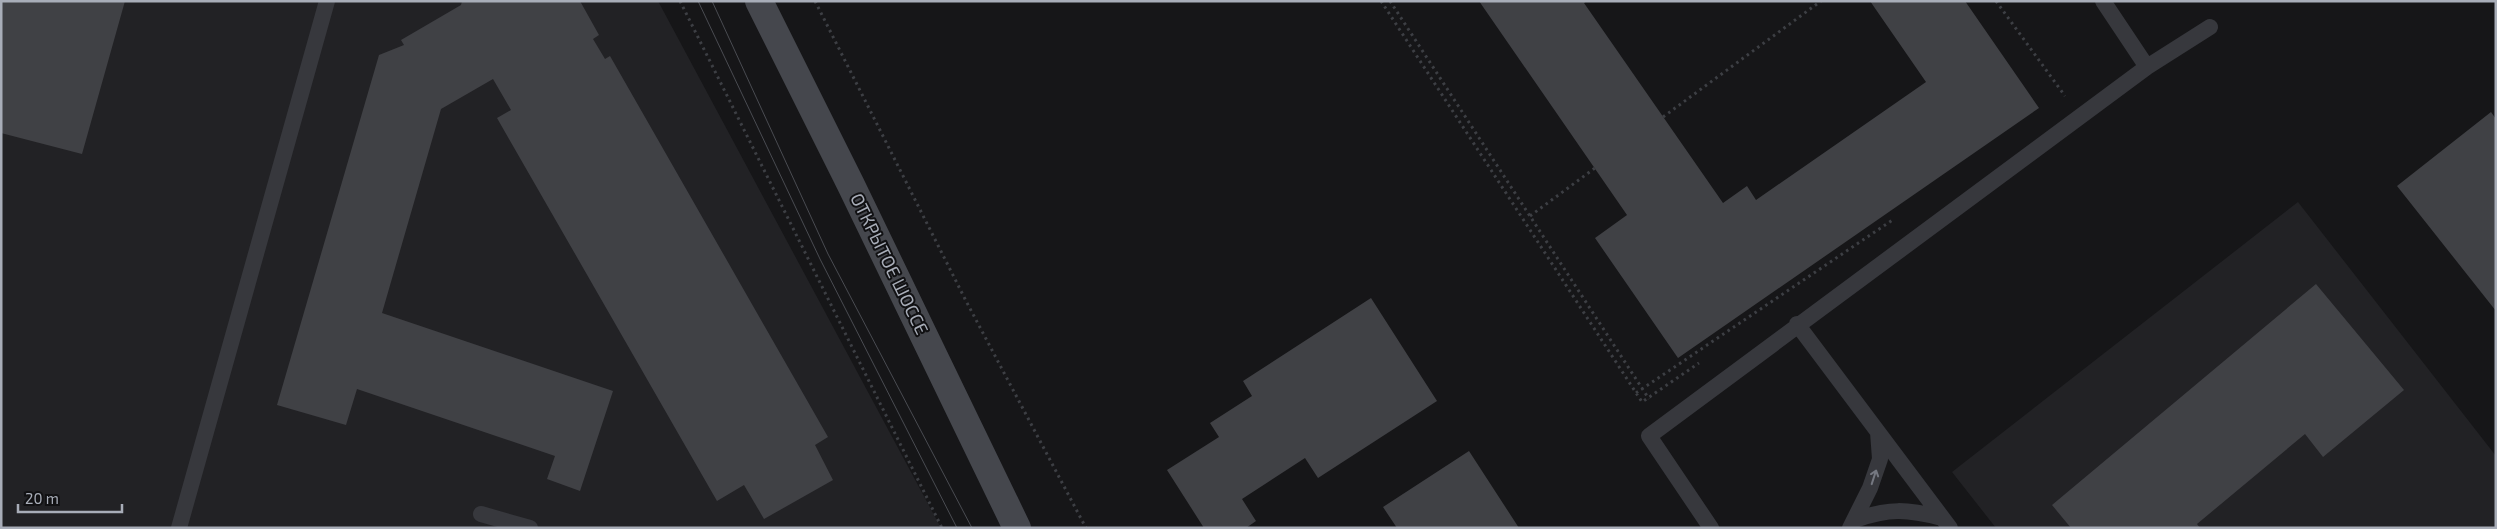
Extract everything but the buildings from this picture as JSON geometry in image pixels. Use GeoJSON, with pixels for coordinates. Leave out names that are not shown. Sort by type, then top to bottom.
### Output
{"type":"FeatureCollection","features":[{"type":"Feature","properties":{"kind":"main road","name":"ОТКРЫТОЕ ШОССЕ"},"geometry":{"type":"LineString","coordinates":[[759,1],[846,175],[1016,528]]}},
{"type":"Feature","properties":{"kind":"lane"},"geometry":{"type":"LineString","coordinates":[[179,528],[327,1]]}},
{"type":"Feature","properties":{"kind":"lane"},"geometry":{"type":"LineString","coordinates":[[2103,1],[2147,67]]}},
{"type":"Feature","properties":{"kind":"lane"},"geometry":{"type":"LineString","coordinates":[[1711,528],[1649,436],[2147,67],[2210,27]]}},
{"type":"Feature","properties":{"kind":"lane"},"geometry":{"type":"LineString","coordinates":[[1798,324],[1946,523]]}},
{"type":"Feature","properties":{"kind":"lane"},"geometry":{"type":"LineString","coordinates":[[1853,524],[1870,488],[1880,459],[1878,432]]}},
{"type":"Feature","properties":{"kind":"lane"},"geometry":{"type":"LineString","coordinates":[[1853,524],[1881,511],[1903,511],[1946,523]]}},
{"type":"Feature","properties":{"kind":"lane"},"geometry":{"type":"LineString","coordinates":[[481,514],[530,528]]}},
{"type":"Feature","properties":{"kind":"path"},"geometry":{"type":"LineString","coordinates":[[680,1],[942,528]]}},
{"type":"Feature","properties":{"kind":"path"},"geometry":{"type":"LineString","coordinates":[[815,1],[965,298],[1086,528]]}},
{"type":"Feature","properties":{"kind":"path"},"geometry":{"type":"LineString","coordinates":[[1381,1],[1636,394],[1896,217]]}},
{"type":"Feature","properties":{"kind":"path"},"geometry":{"type":"LineString","coordinates":[[1663,117],[1821,1]]}},
{"type":"Feature","properties":{"kind":"path"},"geometry":{"type":"LineString","coordinates":[[1996,1],[2068,101]]}},
{"type":"Feature","properties":{"kind":"path"},"geometry":{"type":"LineString","coordinates":[[1391,2],[1651,402]]}},
{"type":"Feature","properties":{"kind":"path"},"geometry":{"type":"LineString","coordinates":[[1530,216],[1594,168]]}},
{"type":"Feature","properties":{"kind":"shaded area"},"geometry":{"type":"Polygon","coordinates":[[[1,1],[658,1],[941,528],[1,528],[1,1]]]}},
{"type":"Feature","properties":{"kind":"shaded area"},"geometry":{"type":"Polygon","coordinates":[[[2298,202],[2496,456],[2496,528],[1996,528],[1952,472],[2298,202]]]}},
{"type":"Feature","properties":{"kind":"tram line"},"geometry":{"type":"LineString","coordinates":[[698,1],[820,259],[957,528]]}},
{"type":"Feature","properties":{"kind":"tram line"},"geometry":{"type":"LineString","coordinates":[[712,1],[828,254],[972,528]]}}]}
